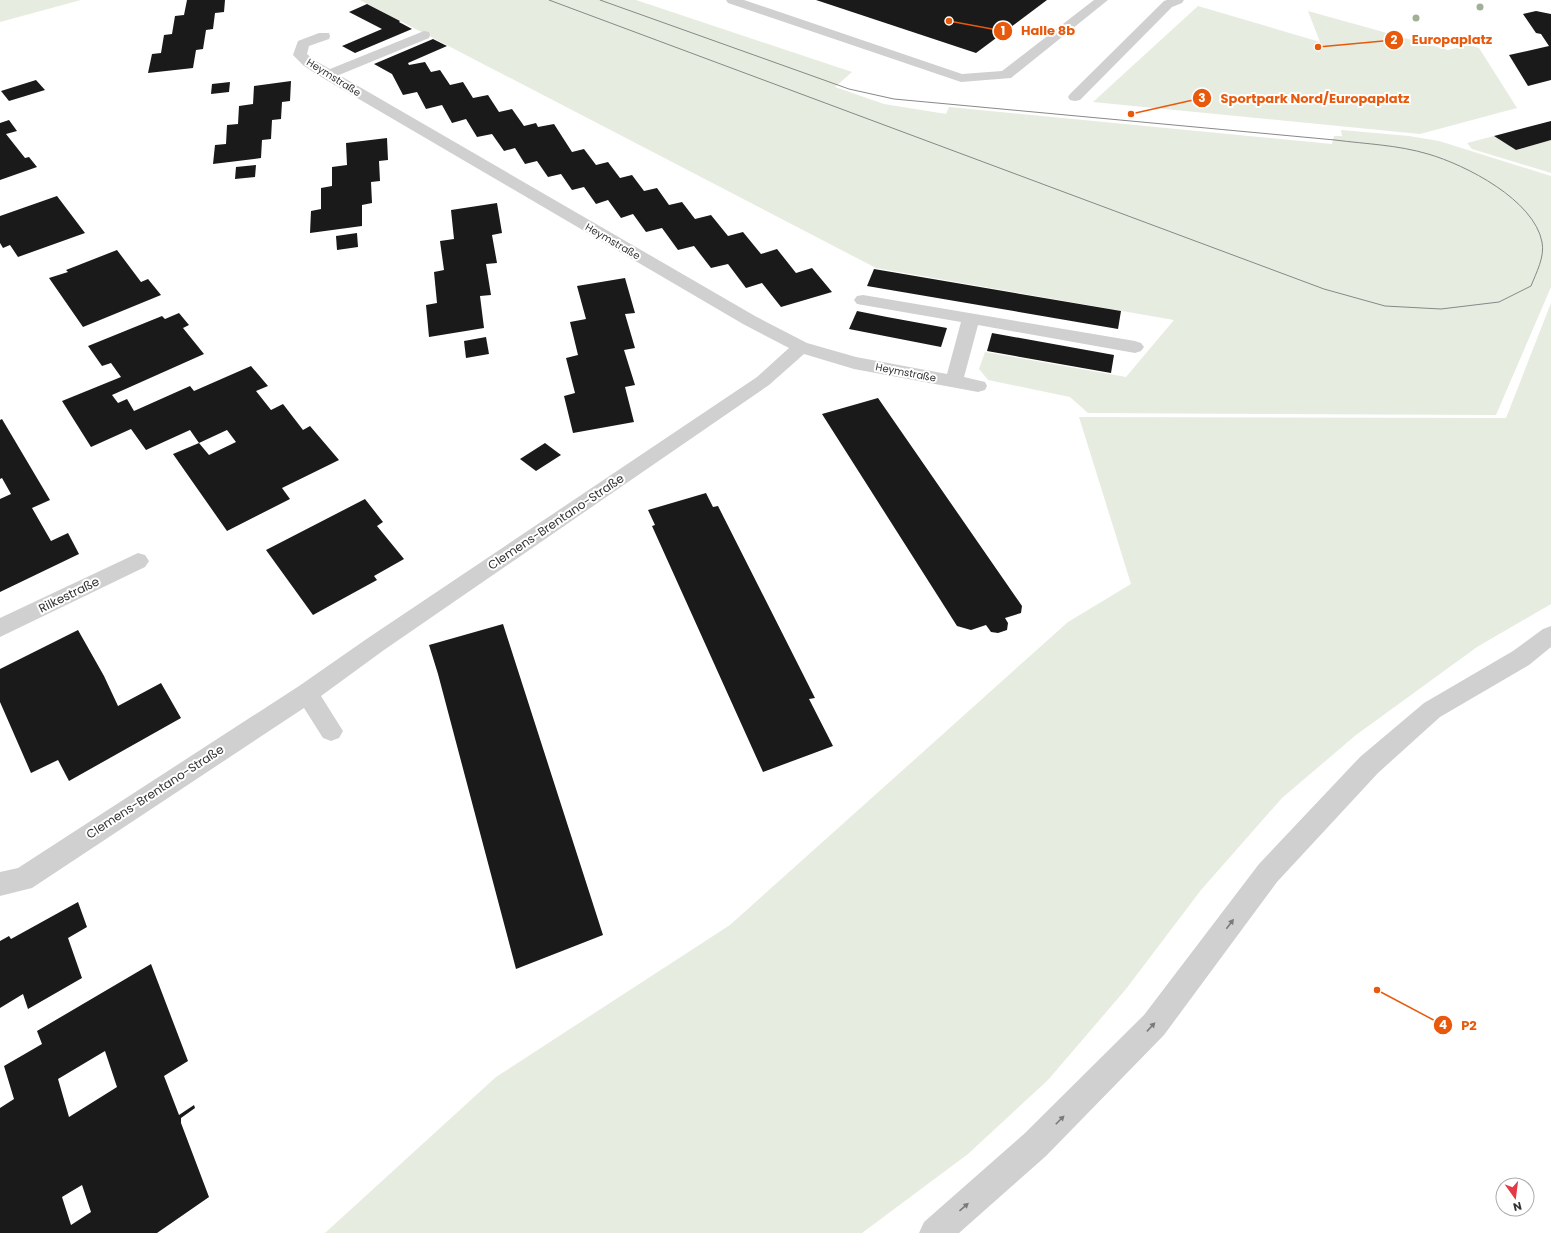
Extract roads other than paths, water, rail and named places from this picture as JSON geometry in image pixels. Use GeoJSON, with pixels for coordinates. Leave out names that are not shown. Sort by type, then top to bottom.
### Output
{"type":"FeatureCollection","features":[{"type":"Feature","properties":{"kind":"street"},"geometry":{"type":"LineString","coordinates":[[732,0],[961,78],[1006,75],[1102,0]]}},
{"type":"Feature","properties":{"kind":"street"},"geometry":{"type":"LineString","coordinates":[[1075,97],[1168,4],[1178,0]]}},
{"type":"Feature","properties":{"kind":"street"},"geometry":{"type":"LineString","coordinates":[[328,75],[424,35]]}},
{"type":"Feature","properties":{"kind":"street","name":"Heymstraße"},"geometry":{"type":"LineString","coordinates":[[324,36],[303,44],[300,54],[309,63],[749,320],[801,347],[854,362],[978,386]]}},
{"type":"Feature","properties":{"kind":"street"},"geometry":{"type":"LineString","coordinates":[[863,300],[1135,347]]}},
{"type":"Feature","properties":{"kind":"street"},"geometry":{"type":"LineString","coordinates":[[954,382],[971,318]]}},
{"type":"Feature","properties":{"kind":"street","name":"Clemens-Brentano-Straße"},"geometry":{"type":"LineString","coordinates":[[0,884],[23,879],[307,693],[376,644],[762,382],[801,347]]}},
{"type":"Feature","properties":{"kind":"street","name":"Rilkestraße"},"geometry":{"type":"LineString","coordinates":[[0,628],[138,561]]}},
{"type":"Feature","properties":{"kind":"street"},"geometry":{"type":"LineString","coordinates":[[934,1233],[1035,1145],[1154,1025],[1268,873],[1369,765],[1432,710],[1521,658],[1551,635]]}},
{"type":"Feature","properties":{"kind":"street"},"geometry":{"type":"LineString","coordinates":[[307,693],[331,731]]}},
{"type":"Feature","properties":{"kind":"tram line"},"geometry":{"type":"LineString","coordinates":[[549,0],[1324,289],[1385,306],[1441,309],[1499,302],[1531,286],[1541,259],[1543,248],[1542,242],[1536,227],[1526,212],[1496,186],[1461,166],[1428,154],[1394,147],[1335,140],[894,99],[849,89],[600,0]]}},
{"type":"Feature","properties":{"kind":"place","name":"Halle 8b"},"geometry":{"type":"Point","coordinates":[949,21]}},
{"type":"Feature","properties":{"kind":"place","name":"Europaplatz"},"geometry":{"type":"Point","coordinates":[1318,47]}},
{"type":"Feature","properties":{"kind":"place","name":"Sportpark Nord/Europaplatz"},"geometry":{"type":"Point","coordinates":[1131,114]}},
{"type":"Feature","properties":{"kind":"place","name":"P2"},"geometry":{"type":"Point","coordinates":[1377,990]}}]}
